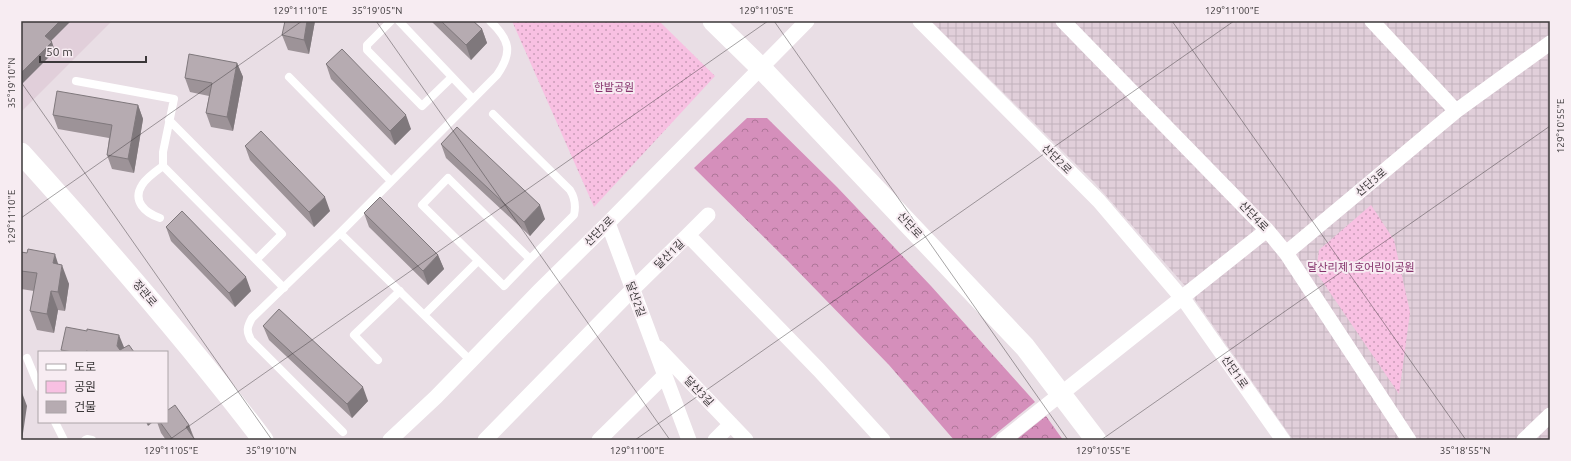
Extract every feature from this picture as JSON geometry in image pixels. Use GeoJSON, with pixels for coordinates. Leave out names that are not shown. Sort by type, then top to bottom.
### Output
{"type":"FeatureCollection","features":[{"type":"Feature","properties":{"kind":"street","name":"산단로"},"geometry":{"type":"LineString","coordinates":[[713,21],[761,68],[1025,347],[1096,440]]}},
{"type":"Feature","properties":{"kind":"street","name":"산단2로"},"geometry":{"type":"LineString","coordinates":[[390,440],[436,397],[807,21]]}},
{"type":"Feature","properties":{"kind":"street","name":"산단2로"},"geometry":{"type":"LineString","coordinates":[[920,21],[1099,201],[1187,304]]}},
{"type":"Feature","properties":{"kind":"street","name":"산단4로"},"geometry":{"type":"LineString","coordinates":[[1063,21],[1267,230],[1286,253],[1409,440]]}},
{"type":"Feature","properties":{"kind":"street"},"geometry":{"type":"LineString","coordinates":[[1372,21],[1456,110]]}},
{"type":"Feature","properties":{"kind":"street","name":"산단3로"},"geometry":{"type":"LineString","coordinates":[[1286,253],[1456,110],[1550,43]]}},
{"type":"Feature","properties":{"kind":"street","name":"정관로"},"geometry":{"type":"LineString","coordinates":[[21,152],[125,269],[219,383],[263,440]]}},
{"type":"Feature","properties":{"kind":"street"},"geometry":{"type":"LineString","coordinates":[[678,246],[708,215]]}},
{"type":"Feature","properties":{"kind":"street","name":"달산2길"},"geometry":{"type":"LineString","coordinates":[[608,223],[689,440]]}},
{"type":"Feature","properties":{"kind":"street"},"geometry":{"type":"LineString","coordinates":[[1003,440],[1267,230]]}},
{"type":"Feature","properties":{"kind":"street","name":"달산1길"},"geometry":{"type":"LineString","coordinates":[[485,440],[688,235],[819,370],[884,440]]}},
{"type":"Feature","properties":{"kind":"street","name":"산단1로"},"geometry":{"type":"LineString","coordinates":[[1187,304],[1283,440]]}},
{"type":"Feature","properties":{"kind":"street","name":"달산3길"},"geometry":{"type":"LineString","coordinates":[[653,343],[746,440]]}},
{"type":"Feature","properties":{"kind":"street"},"geometry":{"type":"LineString","coordinates":[[599,440],[665,375]]}},
{"type":"Feature","properties":{"kind":"street"},"geometry":{"type":"LineString","coordinates":[[1524,440],[1550,415]]}},
{"type":"Feature","properties":{"kind":"street"},"geometry":{"type":"LineString","coordinates":[[715,440],[731,424]]}},
{"type":"Feature","properties":{"kind":"lane"},"geometry":{"type":"LineString","coordinates":[[391,21],[367,45],[366,50],[422,106],[452,77]]}},
{"type":"Feature","properties":{"kind":"lane"},"geometry":{"type":"LineString","coordinates":[[399,21],[473,99]]}},
{"type":"Feature","properties":{"kind":"lane"},"geometry":{"type":"LineString","coordinates":[[344,432],[251,340],[247,332],[248,325],[252,318],[340,233],[496,76],[506,59],[506,39],[500,30],[490,21]]}},
{"type":"Feature","properties":{"kind":"lane"},"geometry":{"type":"LineString","coordinates":[[289,78],[391,181]]}},
{"type":"Feature","properties":{"kind":"lane"},"geometry":{"type":"LineString","coordinates":[[76,81],[174,99],[163,152],[163,166],[284,288]]}},
{"type":"Feature","properties":{"kind":"lane"},"geometry":{"type":"LineString","coordinates":[[493,114],[570,190],[574,197],[576,208],[574,215],[504,286],[422,205],[448,178],[530,259]]}},
{"type":"Feature","properties":{"kind":"lane"},"geometry":{"type":"LineString","coordinates":[[170,120],[282,234],[256,260]]}},
{"type":"Feature","properties":{"kind":"lane"},"geometry":{"type":"LineString","coordinates":[[160,218],[144,210],[138,197],[142,184],[163,166]]}},
{"type":"Feature","properties":{"kind":"lane"},"geometry":{"type":"LineString","coordinates":[[340,233],[471,361]]}},
{"type":"Feature","properties":{"kind":"lane"},"geometry":{"type":"LineString","coordinates":[[424,315],[478,261]]}},
{"type":"Feature","properties":{"kind":"lane"},"geometry":{"type":"LineString","coordinates":[[378,360],[354,335],[400,291]]}},
{"type":"Feature","properties":{"kind":"lane"},"geometry":{"type":"LineString","coordinates":[[27,358],[38,385]]}},
{"type":"Feature","properties":{"kind":"lane"},"geometry":{"type":"LineString","coordinates":[[56,423],[64,440]]}},
{"type":"Feature","properties":{"kind":"lane"},"geometry":{"type":"LineString","coordinates":[[85,440],[92,440]]}},
{"type":"Feature","properties":{"kind":"shaded area"},"geometry":{"type":"Polygon","coordinates":[[[21,21],[112,21],[21,112],[21,21]]]}},
{"type":"Feature","properties":{"kind":"shaded area"},"geometry":{"type":"Polygon","coordinates":[[[931,21],[1550,21],[1550,440],[1293,440],[1186,287],[1094,182],[931,21]]]}},
{"type":"Feature","properties":{"kind":"green space","name":"한밭공원"},"geometry":{"type":"Polygon","coordinates":[[[512,21],[659,21],[715,76],[594,207],[512,21]]]}},
{"type":"Feature","properties":{"kind":"green space"},"geometry":{"type":"Polygon","coordinates":[[[747,118],[767,118],[837,187],[931,286],[1035,402],[988,440],[954,440],[889,365],[788,261],[694,168],[747,118]]]}},
{"type":"Feature","properties":{"kind":"green space","name":"달산리제1호어린이공원"},"geometry":{"type":"Polygon","coordinates":[[[1371,205],[1394,240],[1410,312],[1399,394],[1316,272],[1319,250],[1371,205]]]}},
{"type":"Feature","properties":{"kind":"green space"},"geometry":{"type":"Polygon","coordinates":[[[1046,416],[1063,440],[1016,440],[1046,416]]]}},
{"type":"Feature","properties":{"kind":"building"},"geometry":{"type":"Polygon","coordinates":[[[21,21],[60,21],[45,36],[52,42],[21,73],[21,21]]]}},
{"type":"Feature","properties":{"kind":"building"},"geometry":{"type":"Polygon","coordinates":[[[285,21],[307,21],[304,40],[282,35],[285,21]]]}},
{"type":"Feature","properties":{"kind":"building"},"geometry":{"type":"Polygon","coordinates":[[[441,21],[473,21],[482,29],[466,45],[441,21]]]}},
{"type":"Feature","properties":{"kind":"building"},"geometry":{"type":"Polygon","coordinates":[[[342,49],[406,115],[390,131],[326,64],[342,49]]]}},
{"type":"Feature","properties":{"kind":"building"},"geometry":{"type":"Polygon","coordinates":[[[189,54],[237,63],[227,117],[206,113],[212,83],[185,78],[189,54]]]}},
{"type":"Feature","properties":{"kind":"building"},"geometry":{"type":"Polygon","coordinates":[[[57,91],[138,105],[128,159],[107,155],[112,125],[53,115],[57,91]]]}},
{"type":"Feature","properties":{"kind":"building"},"geometry":{"type":"Polygon","coordinates":[[[457,127],[540,205],[524,222],[441,144],[457,127]]]}},
{"type":"Feature","properties":{"kind":"building"},"geometry":{"type":"Polygon","coordinates":[[[261,131],[325,197],[309,212],[245,146],[261,131]]]}},
{"type":"Feature","properties":{"kind":"building"},"geometry":{"type":"Polygon","coordinates":[[[380,197],[438,255],[423,271],[364,213],[380,197]]]}},
{"type":"Feature","properties":{"kind":"building"},"geometry":{"type":"Polygon","coordinates":[[[182,211],[246,277],[229,293],[166,227],[182,211]]]}},
{"type":"Feature","properties":{"kind":"building"},"geometry":{"type":"Polygon","coordinates":[[[28,249],[55,254],[53,263],[62,265],[58,292],[51,291],[47,314],[30,311],[37,273],[21,271],[21,252],[27,253],[28,249]]]}},
{"type":"Feature","properties":{"kind":"building"},"geometry":{"type":"Polygon","coordinates":[[[279,309],[363,387],[347,404],[263,326],[279,309]]]}},
{"type":"Feature","properties":{"kind":"building"},"geometry":{"type":"Polygon","coordinates":[[[66,327],[119,335],[117,346],[120,350],[129,345],[133,351],[67,351],[61,350],[66,327]]]}},
{"type":"Feature","properties":{"kind":"building"},"geometry":{"type":"Polygon","coordinates":[[[175,405],[189,425],[186,427],[195,440],[173,440],[161,423],[168,423],[168,410],[175,405]]]}}]}
